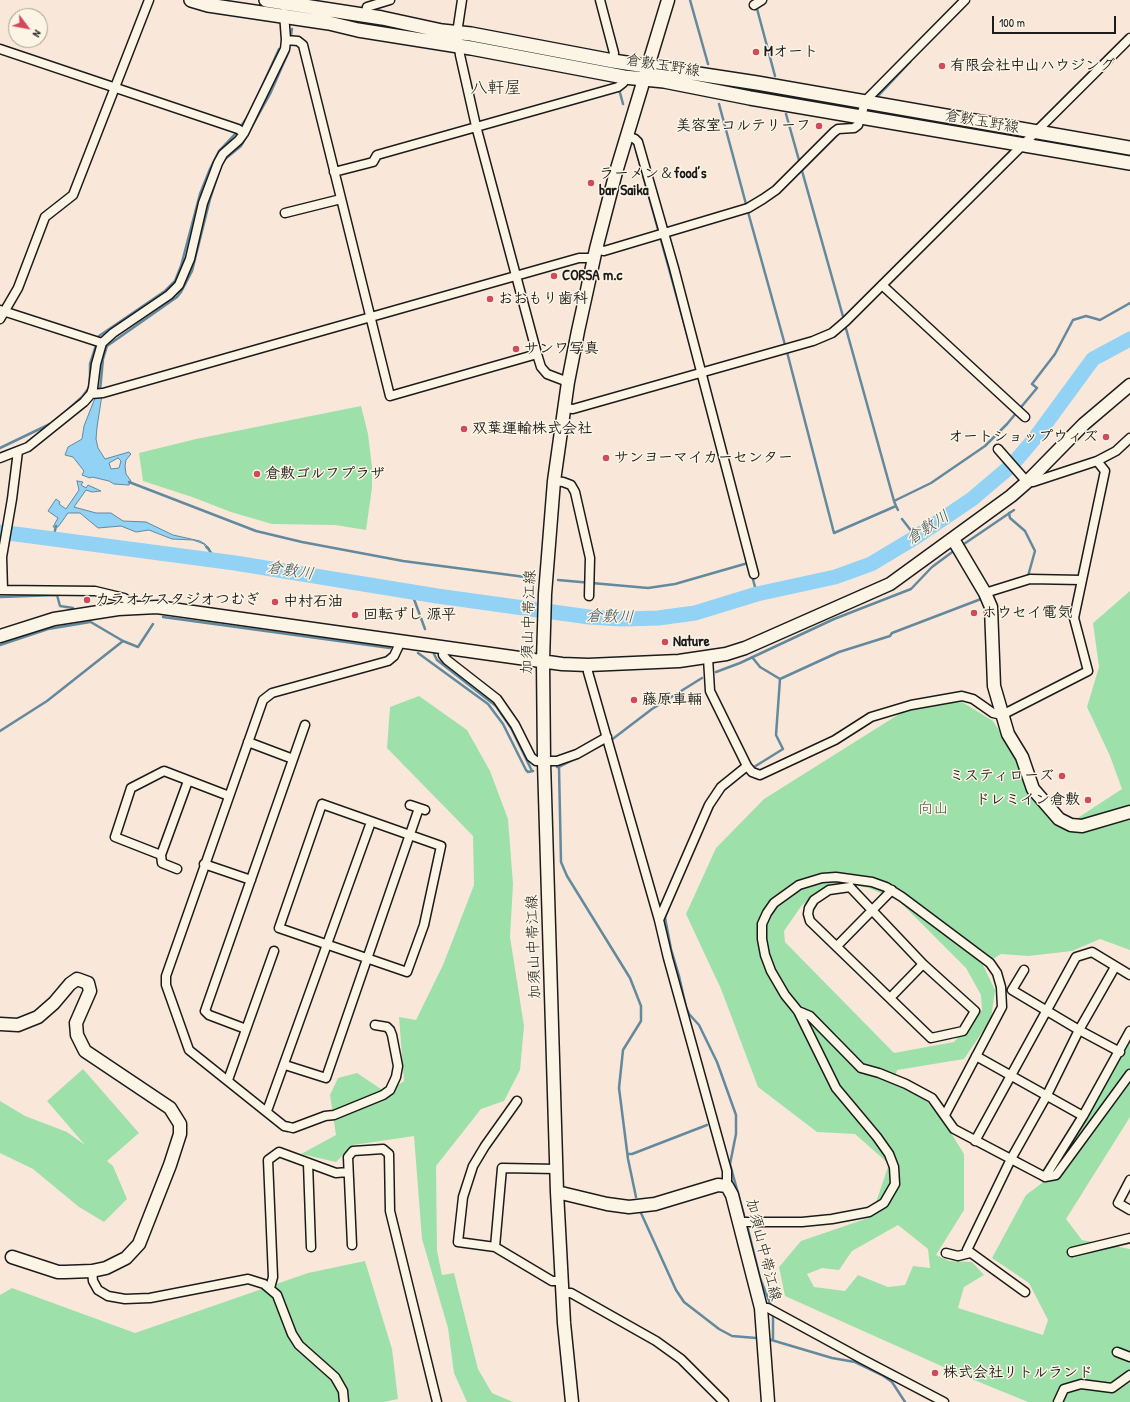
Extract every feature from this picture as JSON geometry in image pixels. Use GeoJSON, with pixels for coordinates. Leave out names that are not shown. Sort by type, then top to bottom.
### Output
{"type":"FeatureCollection","features":[{"type":"Feature","properties":{"kind":"main road","name":"倉敷玉野線"},"geometry":{"type":"LineString","coordinates":[[191,0],[208,5],[1130,163]]}},
{"type":"Feature","properties":{"kind":"main road","name":"倉敷玉野線"},"geometry":{"type":"LineString","coordinates":[[266,0],[457,33],[471,34],[613,61],[648,65],[1130,148]]}},
{"type":"Feature","properties":{"kind":"street"},"geometry":{"type":"LineString","coordinates":[[0,319],[2,311],[18,288],[45,217],[73,195],[150,0]]}},
{"type":"Feature","properties":{"kind":"street"},"geometry":{"type":"LineString","coordinates":[[365,16],[367,7],[390,0]]}},
{"type":"Feature","properties":{"kind":"street"},"geometry":{"type":"LineString","coordinates":[[462,0],[457,33],[458,47],[476,126],[537,354],[541,367],[546,374],[568,382]]}},
{"type":"Feature","properties":{"kind":"street"},"geometry":{"type":"LineString","coordinates":[[600,0],[614,53],[613,61]]}},
{"type":"Feature","properties":{"kind":"street","name":"加須山中帯江線"},"geometry":{"type":"LineString","coordinates":[[572,1402],[562,1287],[557,1192],[544,762],[543,661],[545,594],[554,482],[568,382],[595,254],[643,79],[668,0]]}},
{"type":"Feature","properties":{"kind":"street"},"geometry":{"type":"LineString","coordinates":[[0,458],[28,447],[97,394],[595,254],[748,208],[776,190],[834,132],[842,128],[854,128],[858,125],[865,103],[965,0]]}},
{"type":"Feature","properties":{"kind":"street"},"geometry":{"type":"LineString","coordinates":[[2,311],[98,342],[169,296],[179,285],[190,259],[205,198],[218,163],[223,154],[238,140],[241,131],[290,40],[283,2]]}},
{"type":"Feature","properties":{"kind":"street"},"geometry":{"type":"LineString","coordinates":[[564,408],[573,409],[813,342],[832,332],[844,323],[1130,38]]}},
{"type":"Feature","properties":{"kind":"street"},"geometry":{"type":"LineString","coordinates":[[290,40],[303,45],[390,396],[537,354]]}},
{"type":"Feature","properties":{"kind":"street"},"geometry":{"type":"LineString","coordinates":[[0,49],[241,131]]}},
{"type":"Feature","properties":{"kind":"street"},"geometry":{"type":"LineString","coordinates":[[334,172],[373,162],[377,155],[618,87],[623,83]]}},
{"type":"Feature","properties":{"kind":"street"},"geometry":{"type":"LineString","coordinates":[[627,136],[638,142],[660,234],[674,268],[698,374],[754,574]]}},
{"type":"Feature","properties":{"kind":"street"},"geometry":{"type":"LineString","coordinates":[[285,213],[341,199]]}},
{"type":"Feature","properties":{"kind":"street"},"geometry":{"type":"LineString","coordinates":[[882,285],[1020,413]]}},
{"type":"Feature","properties":{"kind":"street"},"geometry":{"type":"LineString","coordinates":[[97,394],[98,342]]}},
{"type":"Feature","properties":{"kind":"street"},"geometry":{"type":"LineString","coordinates":[[0,636],[54,619],[111,610],[138,608],[177,609],[543,661],[588,664],[708,658],[745,648],[890,584],[956,545],[1084,424],[1130,385]]}},
{"type":"Feature","properties":{"kind":"street"},"geometry":{"type":"LineString","coordinates":[[999,450],[1025,479],[1033,482],[1097,461],[1116,452],[1130,438]]}},
{"type":"Feature","properties":{"kind":"street"},"geometry":{"type":"LineString","coordinates":[[18,451],[11,506],[2,557],[2,590],[95,591],[124,598],[138,608]]}},
{"type":"Feature","properties":{"kind":"street"},"geometry":{"type":"LineString","coordinates":[[708,658],[710,691],[747,766],[752,772],[760,774],[799,758],[835,740],[871,717],[886,711],[962,696],[973,700],[993,713],[1002,715],[1088,671],[1074,625],[1074,618],[1105,471],[1097,461]]}},
{"type":"Feature","properties":{"kind":"street"},"geometry":{"type":"LineString","coordinates":[[554,482],[563,482],[571,485],[575,492],[590,558],[589,592]]}},
{"type":"Feature","properties":{"kind":"street"},"geometry":{"type":"LineString","coordinates":[[956,545],[985,593],[991,607],[993,618],[994,686],[1008,734],[1022,757],[1033,789],[1059,819],[1071,825],[1082,826],[1130,812]]}},
{"type":"Feature","properties":{"kind":"street"},"geometry":{"type":"LineString","coordinates":[[985,593],[1030,579],[1081,580]]}},
{"type":"Feature","properties":{"kind":"street"},"geometry":{"type":"LineString","coordinates":[[375,1025],[387,1027],[392,1035],[398,1066],[396,1077],[390,1090],[383,1095],[334,1115],[325,1116],[294,1128],[284,1126],[189,1050],[166,985],[166,976],[204,864],[263,700],[267,696],[388,661],[394,656],[402,641]]}},
{"type":"Feature","properties":{"kind":"street"},"geometry":{"type":"LineString","coordinates":[[444,647],[443,655],[447,660],[497,699],[531,757],[536,762],[558,761],[608,740]]}},
{"type":"Feature","properties":{"kind":"street"},"geometry":{"type":"LineString","coordinates":[[588,664],[588,672],[659,920],[668,958],[727,1171],[726,1186]]}},
{"type":"Feature","properties":{"kind":"street"},"geometry":{"type":"LineString","coordinates":[[246,1029],[209,1015],[205,1011],[304,725]]}},
{"type":"Feature","properties":{"kind":"street"},"geometry":{"type":"LineString","coordinates":[[248,742],[293,759]]}},
{"type":"Feature","properties":{"kind":"street"},"geometry":{"type":"LineString","coordinates":[[659,920],[709,805],[721,786],[747,766]]}},
{"type":"Feature","properties":{"kind":"street"},"geometry":{"type":"LineString","coordinates":[[161,855],[115,837],[131,788],[164,771],[229,796]]}},
{"type":"Feature","properties":{"kind":"street"},"geometry":{"type":"LineString","coordinates":[[177,869],[162,862],[161,855],[188,780]]}},
{"type":"Feature","properties":{"kind":"street"},"geometry":{"type":"LineString","coordinates":[[322,804],[371,822],[441,846],[424,925],[407,972],[279,928],[322,804]]}},
{"type":"Feature","properties":{"kind":"street"},"geometry":{"type":"LineString","coordinates":[[285,1065],[326,1078],[410,836],[422,809],[410,805]]}},
{"type":"Feature","properties":{"kind":"street"},"geometry":{"type":"LineString","coordinates":[[267,1111],[285,1065],[371,822]]}},
{"type":"Feature","properties":{"kind":"street"},"geometry":{"type":"LineString","coordinates":[[204,864],[251,880]]}},
{"type":"Feature","properties":{"kind":"street"},"geometry":{"type":"LineString","coordinates":[[740,1222],[802,1222],[832,1219],[869,1212],[884,1203],[895,1184],[894,1167],[889,1154],[877,1137],[836,1088],[798,1011],[785,995],[765,955],[762,940],[762,924],[774,903],[799,885],[822,878],[836,877],[872,882],[892,890],[990,963],[997,973],[1001,987],[1002,1007]]}},
{"type":"Feature","properties":{"kind":"street"},"geometry":{"type":"LineString","coordinates":[[850,887],[922,964],[975,1011],[963,1030],[931,1038],[837,946],[810,921],[808,914],[809,908],[814,900],[829,890],[850,887]]}},
{"type":"Feature","properties":{"kind":"street"},"geometry":{"type":"LineString","coordinates":[[837,946],[892,890]]}},
{"type":"Feature","properties":{"kind":"street"},"geometry":{"type":"LineString","coordinates":[[228,1080],[274,951]]}},
{"type":"Feature","properties":{"kind":"street"},"geometry":{"type":"LineString","coordinates":[[976,1141],[1076,957],[1092,952],[1130,975]]}},
{"type":"Feature","properties":{"kind":"street"},"geometry":{"type":"LineString","coordinates":[[890,998],[922,964]]}},
{"type":"Feature","properties":{"kind":"street"},"geometry":{"type":"LineString","coordinates":[[1024,1292],[967,1250],[1011,1159],[1048,1095],[1079,1030],[1115,967]]}},
{"type":"Feature","properties":{"kind":"street"},"geometry":{"type":"LineString","coordinates":[[945,1115],[1002,1007],[1024,970]]}},
{"type":"Feature","properties":{"kind":"street"},"geometry":{"type":"LineString","coordinates":[[0,1024],[18,1025],[38,1017],[54,1003],[70,984],[77,979],[88,983],[90,991],[76,1023],[77,1035],[85,1051],[170,1108],[180,1124],[180,1134],[172,1159],[138,1244],[126,1258],[113,1266],[92,1271],[58,1272],[12,1257]]}},
{"type":"Feature","properties":{"kind":"street"},"geometry":{"type":"LineString","coordinates":[[1012,990],[1079,1030],[1120,1052]]}},
{"type":"Feature","properties":{"kind":"street"},"geometry":{"type":"LineString","coordinates":[[798,1011],[810,1016],[861,1068],[879,1073],[906,1084],[932,1098],[954,1129],[1046,1177],[1056,1176],[1130,1074]]}},
{"type":"Feature","properties":{"kind":"street"},"geometry":{"type":"LineString","coordinates":[[1046,1177],[1120,1052],[1130,1031]]}},
{"type":"Feature","properties":{"kind":"street"},"geometry":{"type":"LineString","coordinates":[[976,1056],[1083,1116]]}},
{"type":"Feature","properties":{"kind":"street"},"geometry":{"type":"LineString","coordinates":[[518,1101],[485,1146],[473,1166],[463,1197],[458,1242],[495,1247],[571,1293],[656,1341],[681,1359],[724,1402]]}},
{"type":"Feature","properties":{"kind":"street"},"geometry":{"type":"LineString","coordinates":[[352,1244],[348,1157],[353,1151],[383,1149],[388,1154],[390,1211],[437,1402]]}},
{"type":"Feature","properties":{"kind":"street"},"geometry":{"type":"LineString","coordinates":[[270,1288],[272,1277],[268,1160],[279,1152],[336,1173],[348,1172]]}},
{"type":"Feature","properties":{"kind":"street"},"geometry":{"type":"LineString","coordinates":[[308,1163],[311,1247]]}},
{"type":"Feature","properties":{"kind":"street"},"geometry":{"type":"LineString","coordinates":[[495,1247],[502,1168],[557,1169]]}},
{"type":"Feature","properties":{"kind":"street"},"geometry":{"type":"LineString","coordinates":[[1130,1180],[1118,1203],[1130,1210]]}},
{"type":"Feature","properties":{"kind":"street","name":"加須山中帯江線"},"geometry":{"type":"LineString","coordinates":[[557,1192],[607,1204],[629,1207],[655,1204],[718,1185],[726,1186],[732,1195],[740,1222],[761,1308],[768,1402]]}},
{"type":"Feature","properties":{"kind":"street"},"geometry":{"type":"LineString","coordinates":[[1072,1252],[1130,1238]]}},
{"type":"Feature","properties":{"kind":"street"},"geometry":{"type":"LineString","coordinates":[[946,1253],[958,1256],[970,1253]]}},
{"type":"Feature","properties":{"kind":"street"},"geometry":{"type":"LineString","coordinates":[[92,1271],[93,1281],[98,1290],[108,1296],[124,1299],[150,1298],[248,1279],[264,1284],[277,1295],[292,1334],[299,1345],[335,1377],[343,1391],[344,1402]]}},
{"type":"Feature","properties":{"kind":"street"},"geometry":{"type":"LineString","coordinates":[[761,1308],[768,1308],[944,1402]]}},
{"type":"Feature","properties":{"kind":"street"},"geometry":{"type":"LineString","coordinates":[[1117,1352],[1130,1357]]}},
{"type":"Feature","properties":{"kind":"street"},"geometry":{"type":"LineString","coordinates":[[1058,1402],[1064,1389],[1081,1384],[1112,1388],[1130,1375]]}},
{"type":"Feature","properties":{"kind":"green space","name":"倉敷ゴルフプラザ"},"geometry":{"type":"Polygon","coordinates":[[[361,406],[368,434],[372,467],[372,488],[366,530],[335,525],[272,524],[231,512],[143,481],[139,453],[196,439],[361,406]]]}},
{"type":"Feature","properties":{"kind":"green space","name":"向山"},"geometry":{"type":"Polygon","coordinates":[[[1130,591],[1130,950],[1100,939],[1072,951],[1028,956],[1001,954],[983,965],[995,990],[991,1019],[964,1059],[897,1070],[893,1084],[923,1097],[943,1120],[964,1154],[964,1210],[936,1255],[949,1261],[972,1262],[984,1275],[964,1287],[958,1308],[1043,1335],[1048,1320],[1029,1283],[992,1258],[1026,1195],[1042,1183],[1054,1170],[1130,1042],[1130,1117],[1066,1219],[1082,1240],[1130,1249],[1130,1402],[1028,1402],[957,1373],[785,1296],[779,1267],[801,1241],[871,1217],[889,1164],[855,1134],[817,1132],[758,1087],[721,989],[686,914],[716,848],[764,799],[912,706],[962,702],[993,721],[1036,789],[1073,821],[1122,789],[1110,756],[1087,707],[1099,667],[1093,623],[1130,591]],[[847,884],[824,890],[802,905],[784,931],[785,942],[894,1053],[954,1042],[982,1010],[981,995],[966,968],[899,901],[869,888],[847,884]],[[898,1225],[852,1251],[839,1270],[822,1268],[807,1274],[814,1287],[845,1291],[858,1275],[888,1287],[905,1285],[913,1266],[930,1268],[928,1249],[898,1225]]]}},
{"type":"Feature","properties":{"kind":"green space"},"geometry":{"type":"Polygon","coordinates":[[[419,696],[467,730],[490,771],[508,819],[513,884],[510,937],[524,1026],[520,1070],[504,1101],[481,1109],[436,1166],[437,1251],[442,1275],[454,1273],[478,1369],[492,1393],[513,1402],[467,1402],[454,1373],[448,1328],[422,1239],[414,1136],[353,1145],[336,1162],[301,1154],[336,1135],[330,1095],[338,1078],[357,1073],[387,1093],[404,1081],[399,1017],[416,1020],[443,965],[474,885],[473,836],[387,748],[390,707],[419,696]]]}},
{"type":"Feature","properties":{"kind":"green space"},"geometry":{"type":"Polygon","coordinates":[[[83,1069],[139,1133],[107,1161],[113,1166],[127,1199],[104,1222],[79,1207],[33,1169],[0,1153],[0,1101],[25,1116],[67,1132],[85,1145],[47,1101],[83,1069]]]}},
{"type":"Feature","properties":{"kind":"green space"},"geometry":{"type":"Polygon","coordinates":[[[365,1261],[392,1349],[398,1399],[384,1402],[0,1402],[0,1295],[12,1288],[135,1333],[308,1273],[365,1261]]]}},
{"type":"Feature","properties":{"kind":"water"},"geometry":{"type":"Polygon","coordinates":[[[102,395],[96,439],[98,448],[105,459],[129,452],[131,454],[126,460],[125,466],[126,474],[131,481],[129,485],[114,484],[109,481],[82,475],[84,471],[73,457],[65,455],[68,447],[82,439],[84,426],[95,398],[102,395]],[[118,458],[109,463],[111,469],[119,468],[121,461],[118,458]]]}},
{"type":"Feature","properties":{"kind":"water"},"geometry":{"type":"Polygon","coordinates":[[[77,481],[83,482],[81,485],[86,488],[88,485],[101,491],[92,492],[86,490],[74,507],[96,513],[111,513],[123,521],[146,522],[173,535],[200,541],[205,544],[210,549],[206,548],[204,544],[193,540],[172,539],[149,530],[136,532],[121,526],[98,528],[80,513],[68,513],[58,527],[53,527],[58,518],[48,511],[56,499],[60,502],[59,504],[66,509],[79,490],[77,481]]]}},
{"type":"Feature","properties":{"kind":"waterway"},"geometry":{"type":"LineString","coordinates":[[690,0],[708,64]]}},
{"type":"Feature","properties":{"kind":"waterway"},"geometry":{"type":"LineString","coordinates":[[756,5],[775,76]]}},
{"type":"Feature","properties":{"kind":"waterway"},"geometry":{"type":"LineString","coordinates":[[100,391],[103,359],[107,346],[177,297],[181,292],[192,271],[210,199],[221,165],[225,159],[241,146],[270,94],[288,53],[292,29]]}},
{"type":"Feature","properties":{"kind":"waterway"},"geometry":{"type":"LineString","coordinates":[[256,100],[279,49]]}},
{"type":"Feature","properties":{"kind":"waterway"},"geometry":{"type":"LineString","coordinates":[[879,95],[910,62]]}},
{"type":"Feature","properties":{"kind":"waterway"},"geometry":{"type":"LineString","coordinates":[[619,89],[623,104]]}},
{"type":"Feature","properties":{"kind":"waterway"},"geometry":{"type":"LineString","coordinates":[[719,104],[746,204]]}},
{"type":"Feature","properties":{"kind":"waterway"},"geometry":{"type":"LineString","coordinates":[[786,114],[844,320]]}},
{"type":"Feature","properties":{"kind":"waterway"},"geometry":{"type":"LineString","coordinates":[[62,415],[82,397],[88,389],[90,384],[90,364],[99,336],[165,291],[175,281],[181,266],[200,194],[210,169],[219,151],[236,133],[249,115]]}},
{"type":"Feature","properties":{"kind":"waterway"},"geometry":{"type":"LineString","coordinates":[[802,170],[838,134]]}},
{"type":"Feature","properties":{"kind":"waterway"},"geometry":{"type":"LineString","coordinates":[[636,150],[697,370]]}},
{"type":"Feature","properties":{"kind":"waterway"},"geometry":{"type":"LineString","coordinates":[[748,212],[787,352],[834,533],[896,506],[894,501],[931,483],[985,446],[1007,424],[1037,388],[1032,384],[1055,354],[1073,320],[1086,316],[1100,320],[1130,303]]}},
{"type":"Feature","properties":{"kind":"waterway"},"geometry":{"type":"LineString","coordinates":[[845,325],[894,501]]}},
{"type":"Feature","properties":{"kind":"waterway","name":"倉敷川"},"geometry":{"type":"LineString","coordinates":[[0,532],[235,563],[437,596],[589,617],[622,619],[658,618],[695,613],[757,594],[835,577],[871,564],[916,537],[972,499],[1012,465],[1035,438],[1093,359],[1130,339]]}},
{"type":"Feature","properties":{"kind":"waterway"},"geometry":{"type":"LineString","coordinates":[[0,448],[50,424]]}},
{"type":"Feature","properties":{"kind":"waterway"},"geometry":{"type":"LineString","coordinates":[[129,482],[256,531],[302,542],[403,561],[533,578]]}},
{"type":"Feature","properties":{"kind":"waterway"},"geometry":{"type":"LineString","coordinates":[[896,506],[898,510]]}},
{"type":"Feature","properties":{"kind":"waterway"},"geometry":{"type":"LineString","coordinates":[[961,546],[1014,510]]}},
{"type":"Feature","properties":{"kind":"waterway"},"geometry":{"type":"LineString","coordinates":[[1009,513],[1010,518],[1025,531],[1035,551],[1028,576]]}},
{"type":"Feature","properties":{"kind":"waterway"},"geometry":{"type":"LineString","coordinates":[[902,519],[916,537]]}},
{"type":"Feature","properties":{"kind":"waterway"},"geometry":{"type":"LineString","coordinates":[[53,539],[56,526]]}},
{"type":"Feature","properties":{"kind":"waterway"},"geometry":{"type":"LineString","coordinates":[[207,547],[216,560]]}},
{"type":"Feature","properties":{"kind":"waterway"},"geometry":{"type":"LineString","coordinates":[[716,672],[740,663],[834,619],[911,589],[932,567],[955,550]]}},
{"type":"Feature","properties":{"kind":"waterway"},"geometry":{"type":"LineString","coordinates":[[558,580],[648,588],[675,584],[748,563]]}},
{"type":"Feature","properties":{"kind":"waterway"},"geometry":{"type":"LineString","coordinates":[[752,576],[757,594]]}},
{"type":"Feature","properties":{"kind":"waterway"},"geometry":{"type":"LineString","coordinates":[[411,591],[425,629]]}},
{"type":"Feature","properties":{"kind":"waterway"},"geometry":{"type":"LineString","coordinates":[[0,597],[57,595],[60,606],[73,608]]}},
{"type":"Feature","properties":{"kind":"waterway"},"geometry":{"type":"LineString","coordinates":[[752,657],[760,667],[780,679],[839,652],[890,636],[892,633],[981,599]]}},
{"type":"Feature","properties":{"kind":"waterway"},"geometry":{"type":"LineString","coordinates":[[163,617],[390,648]]}},
{"type":"Feature","properties":{"kind":"waterway"},"geometry":{"type":"LineString","coordinates":[[89,621],[123,641],[138,647],[153,624]]}},
{"type":"Feature","properties":{"kind":"waterway"},"geometry":{"type":"LineString","coordinates":[[0,645],[48,629],[90,622]]}},
{"type":"Feature","properties":{"kind":"waterway"},"geometry":{"type":"LineString","coordinates":[[0,731],[47,701],[123,641]]}},
{"type":"Feature","properties":{"kind":"waterway"},"geometry":{"type":"LineString","coordinates":[[418,653],[488,704],[503,724],[526,770],[528,772],[533,771]]}},
{"type":"Feature","properties":{"kind":"waterway"},"geometry":{"type":"LineString","coordinates":[[434,654],[437,660],[496,706],[511,728],[532,771]]}},
{"type":"Feature","properties":{"kind":"waterway"},"geometry":{"type":"LineString","coordinates":[[610,741],[652,709],[702,678]]}},
{"type":"Feature","properties":{"kind":"waterway"},"geometry":{"type":"LineString","coordinates":[[754,767],[783,749],[776,735],[780,679]]}},
{"type":"Feature","properties":{"kind":"waterway"},"geometry":{"type":"LineString","coordinates":[[559,767],[606,743]]}},
{"type":"Feature","properties":{"kind":"waterway"},"geometry":{"type":"LineString","coordinates":[[557,767],[559,767],[561,862],[567,876],[630,978],[641,1006],[641,1021],[623,1050],[619,1088],[628,1159],[636,1197]]}},
{"type":"Feature","properties":{"kind":"waterway"},"geometry":{"type":"LineString","coordinates":[[669,907],[665,917],[666,923],[686,1007],[689,1014],[699,1025],[717,1062],[736,1115],[736,1134],[730,1164],[744,1215]]}},
{"type":"Feature","properties":{"kind":"waterway"},"geometry":{"type":"LineString","coordinates":[[628,1154],[632,1154],[707,1125]]}},
{"type":"Feature","properties":{"kind":"waterway"},"geometry":{"type":"LineString","coordinates":[[641,1213],[676,1290],[684,1302],[719,1329],[732,1336],[756,1338]]}},
{"type":"Feature","properties":{"kind":"waterway"},"geometry":{"type":"LineString","coordinates":[[748,1229],[760,1278],[770,1303]]}},
{"type":"Feature","properties":{"kind":"waterway"},"geometry":{"type":"LineString","coordinates":[[773,1315],[773,1339]]}},
{"type":"Feature","properties":{"kind":"waterway"},"geometry":{"type":"LineString","coordinates":[[768,1339],[832,1358],[855,1362],[882,1375],[892,1382],[905,1402]]}},
{"type":"Feature","properties":{"kind":"place","name":"Mオート"},"geometry":{"type":"Point","coordinates":[756,52]}},
{"type":"Feature","properties":{"kind":"place","name":"有限会社中山ハウジング"},"geometry":{"type":"Point","coordinates":[942,66]}},
{"type":"Feature","properties":{"kind":"place","name":"美容室コルテリーフ"},"geometry":{"type":"Point","coordinates":[819,126]}},
{"type":"Feature","properties":{"kind":"place","name":"ラーメン＆food’s bar Saika"},"geometry":{"type":"Point","coordinates":[591,183]}},
{"type":"Feature","properties":{"kind":"place","name":"CORSA m.c"},"geometry":{"type":"Point","coordinates":[554,276]}},
{"type":"Feature","properties":{"kind":"place","name":"おおもり歯科"},"geometry":{"type":"Point","coordinates":[490,299]}},
{"type":"Feature","properties":{"kind":"place","name":"サンワ写真"},"geometry":{"type":"Point","coordinates":[516,349]}},
{"type":"Feature","properties":{"kind":"place","name":"双葉運輸株式会社"},"geometry":{"type":"Point","coordinates":[464,429]}},
{"type":"Feature","properties":{"kind":"place","name":"オートショップウィズ"},"geometry":{"type":"Point","coordinates":[1106,437]}},
{"type":"Feature","properties":{"kind":"place","name":"サンヨーマイカーセンター"},"geometry":{"type":"Point","coordinates":[606,458]}},
{"type":"Feature","properties":{"kind":"place","name":"倉敷ゴルフプラザ"},"geometry":{"type":"Point","coordinates":[257,474]}},
{"type":"Feature","properties":{"kind":"place","name":"カラオケスタジオつむぎ"},"geometry":{"type":"Point","coordinates":[87,600]}},
{"type":"Feature","properties":{"kind":"place","name":"中村石油"},"geometry":{"type":"Point","coordinates":[275,602]}},
{"type":"Feature","properties":{"kind":"place","name":"ホウセイ電気"},"geometry":{"type":"Point","coordinates":[974,613]}},
{"type":"Feature","properties":{"kind":"place","name":"回転ずし 源平"},"geometry":{"type":"Point","coordinates":[355,615]}},
{"type":"Feature","properties":{"kind":"place","name":"Nature"},"geometry":{"type":"Point","coordinates":[665,642]}},
{"type":"Feature","properties":{"kind":"place","name":"藤原車輛"},"geometry":{"type":"Point","coordinates":[634,700]}},
{"type":"Feature","properties":{"kind":"place","name":"ミスティローズ"},"geometry":{"type":"Point","coordinates":[1062,776]}},
{"type":"Feature","properties":{"kind":"place","name":"ドレミイン倉敷"},"geometry":{"type":"Point","coordinates":[1088,800]}},
{"type":"Feature","properties":{"kind":"place","name":"株式会社リトルランド"},"geometry":{"type":"Point","coordinates":[935,1373]}},
{"type":"Feature","properties":{"kind":"district","name":"八軒屋"},"geometry":{"type":"Point","coordinates":[496,88]}}]}
